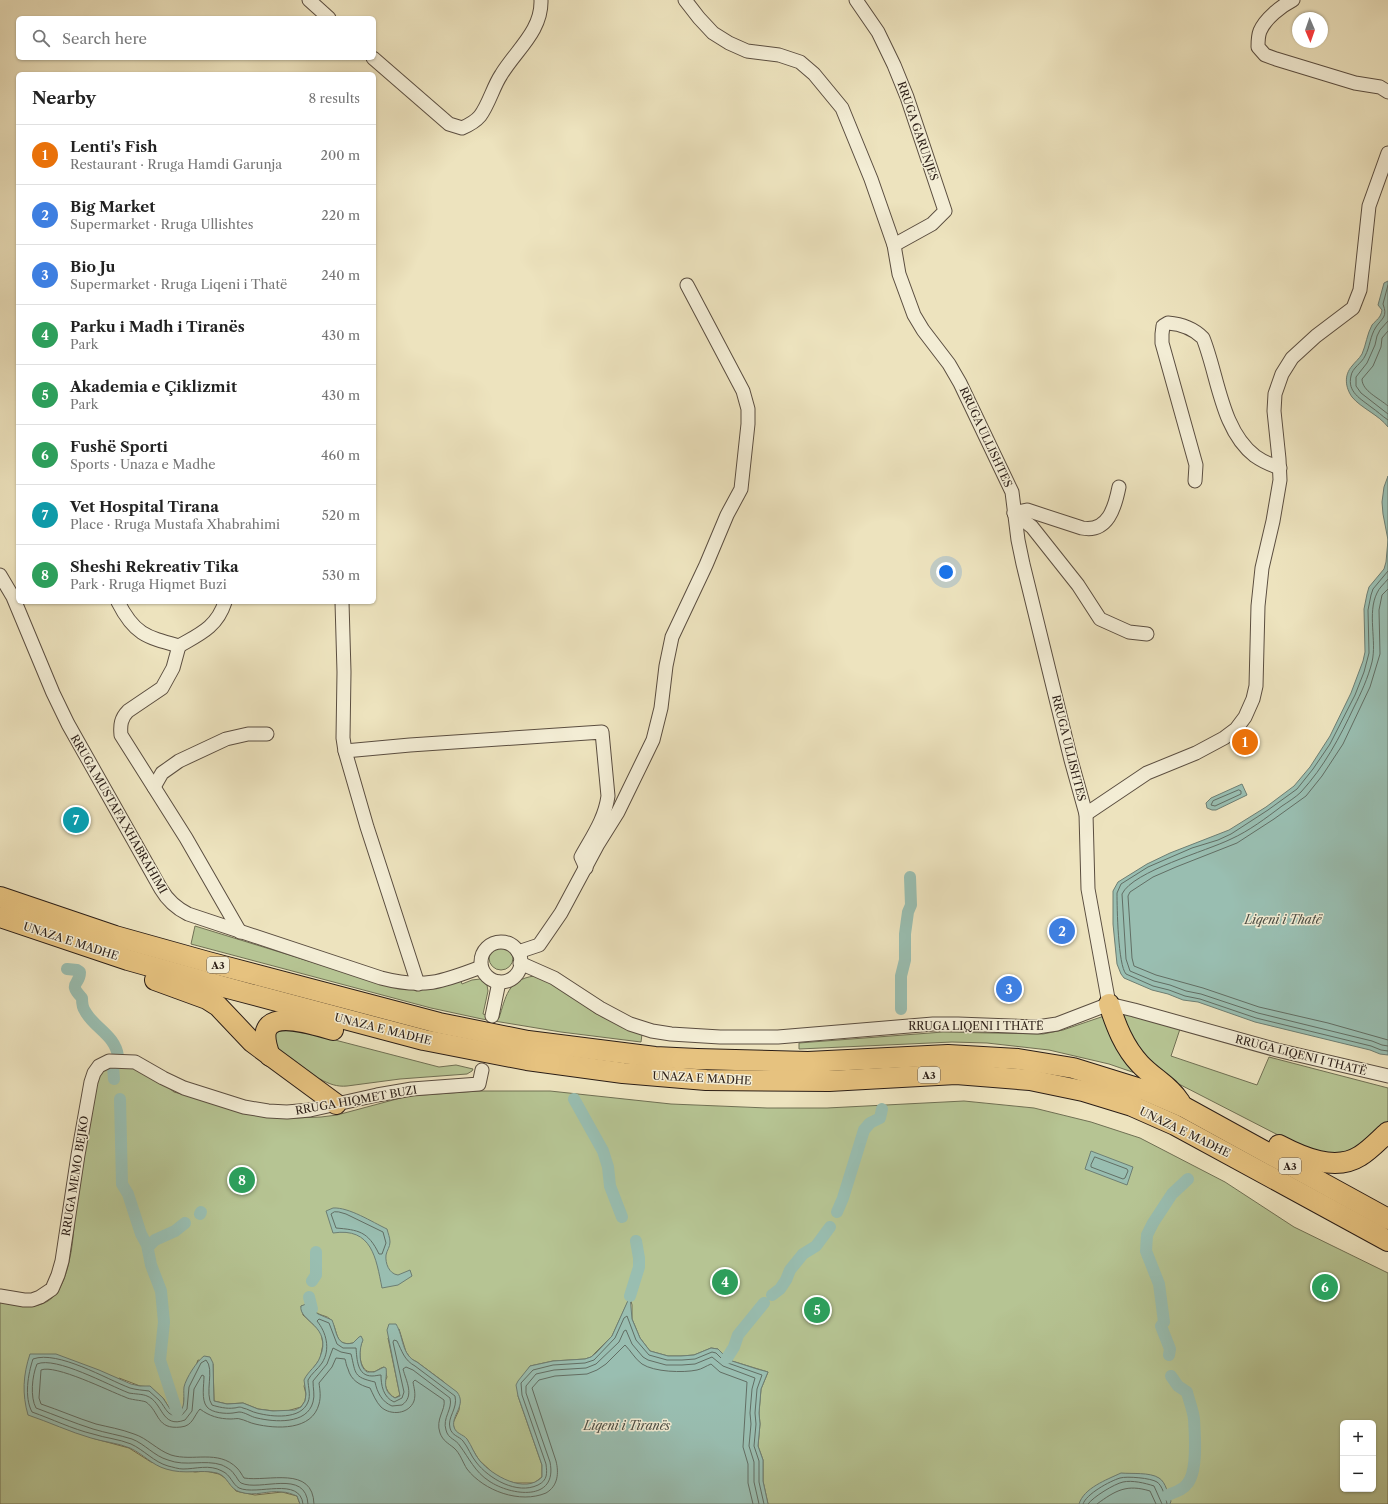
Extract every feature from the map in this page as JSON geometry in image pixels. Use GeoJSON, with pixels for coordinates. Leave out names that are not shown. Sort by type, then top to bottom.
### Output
{"type":"FeatureCollection","features":[{"type":"Feature","properties":{"kind":"highway","name":"UNAZA E MADHE"},"geometry":{"type":"LineString","coordinates":[[0,897],[115,936],[208,962],[439,1023],[528,1041],[655,1057],[729,1061],[808,1062],[948,1055],[1018,1059],[1073,1068],[1147,1091],[1188,1110],[1388,1219]]}},
{"type":"Feature","properties":{"kind":"highway","name":"UNAZA E MADHE"},"geometry":{"type":"LineString","coordinates":[[0,917],[128,960],[224,987],[424,1040],[520,1059],[623,1073],[706,1080],[829,1081],[956,1074],[997,1076],[1052,1084],[1083,1091],[1117,1101],[1175,1125],[1388,1241]]}},
{"type":"Feature","properties":{"kind":"highway"},"geometry":{"type":"LineString","coordinates":[[128,960],[143,974],[207,999],[218,1006],[252,1042],[336,1104]]}},
{"type":"Feature","properties":{"kind":"highway"},"geometry":{"type":"LineString","coordinates":[[1109,1004],[1121,1037],[1130,1053],[1140,1065],[1173,1092],[1188,1110],[1215,1113],[1229,1118],[1298,1155],[1320,1161],[1342,1162],[1358,1157],[1388,1132]]}},
{"type":"Feature","properties":{"kind":"highway"},"geometry":{"type":"LineString","coordinates":[[270,1056],[265,1040],[266,1030],[270,1024],[280,1021],[311,1024],[394,1045],[424,1040]]}},
{"type":"Feature","properties":{"kind":"street"},"geometry":{"type":"LineString","coordinates":[[310,0],[327,16]]}},
{"type":"Feature","properties":{"kind":"street"},"geometry":{"type":"LineString","coordinates":[[376,60],[449,124],[462,128],[473,123],[480,116],[500,75],[532,33],[538,22],[541,0]]}},
{"type":"Feature","properties":{"kind":"street","name":"RRUGA ULLISHTES"},"geometry":{"type":"LineString","coordinates":[[685,0],[712,33],[723,40],[747,51],[779,55],[800,62],[814,74],[842,108],[871,179],[894,245],[900,274],[914,315],[923,330],[949,364],[960,383],[1012,492],[1018,540],[1031,599],[1086,814],[1088,889],[1109,1004]]}},
{"type":"Feature","properties":{"kind":"street","name":"RRUGA GARUNJES"},"geometry":{"type":"LineString","coordinates":[[856,0],[878,32],[894,65],[907,97],[945,211],[932,224],[894,245]]}},
{"type":"Feature","properties":{"kind":"street"},"geometry":{"type":"LineString","coordinates":[[1293,0],[1288,2],[1269,19],[1260,31],[1258,47],[1265,54],[1303,68],[1355,83],[1380,87],[1388,92]]}},
{"type":"Feature","properties":{"kind":"street"},"geometry":{"type":"LineString","coordinates":[[1086,814],[1147,773],[1196,753],[1221,740],[1236,729],[1245,717],[1253,699],[1256,686],[1258,606],[1262,568],[1273,521],[1280,480],[1274,411],[1275,394],[1282,374],[1292,358],[1316,336],[1353,308],[1360,290],[1369,206],[1388,153]]}},
{"type":"Feature","properties":{"kind":"street"},"geometry":{"type":"LineString","coordinates":[[519,957],[539,945],[561,913],[598,844],[618,812],[652,740],[661,708],[666,666],[672,637],[706,565],[727,514],[741,489],[748,424],[748,409],[743,392],[687,285]]}},
{"type":"Feature","properties":{"kind":"street"},"geometry":{"type":"LineString","coordinates":[[1195,481],[1196,465],[1162,343],[1163,326],[1168,323],[1177,324],[1189,329],[1198,333],[1203,338],[1226,412],[1236,433],[1246,448],[1256,457],[1280,468]]}},
{"type":"Feature","properties":{"kind":"street"},"geometry":{"type":"LineString","coordinates":[[1014,513],[1027,510],[1090,530],[1101,526],[1106,522],[1116,501],[1119,487]]}},
{"type":"Feature","properties":{"kind":"street"},"geometry":{"type":"LineString","coordinates":[[1014,513],[1032,527],[1078,585],[1100,619],[1129,632],[1147,634]]}},
{"type":"Feature","properties":{"kind":"street","name":"RRUGA MUSTAFA XHABRAHIMI"},"geometry":{"type":"LineString","coordinates":[[0,574],[13,597],[53,693],[68,724],[168,900],[180,910],[240,932],[396,982],[418,984],[434,983],[447,980],[481,967]]}},
{"type":"Feature","properties":{"kind":"street"},"geometry":{"type":"LineString","coordinates":[[119,604],[124,615],[138,631],[156,640],[179,646],[204,632],[222,613],[224,604]]}},
{"type":"Feature","properties":{"kind":"street"},"geometry":{"type":"LineString","coordinates":[[342,604],[344,751],[418,984]]}},
{"type":"Feature","properties":{"kind":"street"},"geometry":{"type":"LineString","coordinates":[[179,646],[173,668],[162,688],[128,710],[124,715],[120,728],[121,735],[186,838],[240,932]]}},
{"type":"Feature","properties":{"kind":"street"},"geometry":{"type":"LineString","coordinates":[[344,751],[602,732],[608,796],[607,806],[581,857],[586,868]]}},
{"type":"Feature","properties":{"kind":"street"},"geometry":{"type":"LineString","coordinates":[[154,787],[162,773],[179,761],[226,739],[248,734],[267,734]]}},
{"type":"Feature","properties":{"kind":"street"},"geometry":{"type":"LineString","coordinates":[[501,942],[511,944],[519,957],[518,973],[514,977],[499,982],[486,976],[480,962],[485,949],[492,943],[501,942]]}},
{"type":"Feature","properties":{"kind":"street","name":"RRUGA LIQENI I THATË"},"geometry":{"type":"LineString","coordinates":[[519,957],[600,1008],[630,1024],[652,1031],[671,1034],[778,1038],[933,1024],[1037,1028],[1063,1022],[1109,1004],[1277,1050],[1388,1076]]}},
{"type":"Feature","properties":{"kind":"street"},"geometry":{"type":"LineString","coordinates":[[492,1016],[499,982]]}},
{"type":"Feature","properties":{"kind":"street","name":"RRUGA MEMO BEJKO"},"geometry":{"type":"LineString","coordinates":[[0,1296],[32,1300],[40,1297],[52,1289],[58,1275],[62,1260],[84,1119],[94,1073],[99,1066],[109,1061],[135,1062],[152,1072]]}},
{"type":"Feature","properties":{"kind":"street","name":"RRUGA HIQMET BUZI"},"geometry":{"type":"LineString","coordinates":[[152,1072],[184,1088],[244,1107],[268,1111],[287,1112],[305,1110],[412,1089],[480,1084],[482,1070]]}},
{"type":"Feature","properties":{"kind":"green space"},"geometry":{"type":"Polygon","coordinates":[[[195,926],[390,986],[461,981],[462,984],[480,979],[487,985],[488,991],[483,1014],[499,1018],[506,997],[513,986],[518,981],[534,976],[552,983],[595,1013],[627,1029],[642,1034],[641,1042],[561,1032],[482,1019],[431,1008],[191,944],[195,926]]]}},
{"type":"Feature","properties":{"kind":"green space"},"geometry":{"type":"Polygon","coordinates":[[[501,946],[510,949],[513,958],[510,967],[501,970],[492,967],[489,958],[492,949],[501,946]]]}},
{"type":"Feature","properties":{"kind":"green space"},"geometry":{"type":"Polygon","coordinates":[[[1125,1012],[1180,1029],[1171,1056],[1257,1085],[1269,1057],[1388,1088],[1388,1128],[1356,1155],[1313,1153],[1173,1081],[1141,1075],[1109,1064],[1049,1050],[987,1043],[952,1042],[799,1049],[799,1043],[943,1032],[1043,1034],[1063,1030],[1110,1014],[1125,1012]]]}},
{"type":"Feature","properties":{"kind":"green space"},"geometry":{"type":"Polygon","coordinates":[[[279,1029],[308,1033],[439,1067],[456,1065],[473,1069],[467,1074],[400,1079],[347,1086],[333,1085],[320,1079],[318,1082],[277,1051],[273,1038],[279,1029]]]}},
{"type":"Feature","properties":{"kind":"green space"},"geometry":{"type":"Polygon","coordinates":[[[110,1066],[132,1067],[164,1084],[174,1092],[264,1116],[295,1118],[337,1115],[408,1096],[478,1091],[550,1091],[671,1104],[767,1108],[827,1108],[964,1101],[1034,1108],[1091,1122],[1140,1138],[1225,1182],[1294,1227],[1388,1273],[1388,1504],[768,1504],[763,1481],[763,1460],[758,1446],[761,1389],[768,1372],[732,1361],[718,1349],[711,1348],[694,1355],[681,1356],[668,1356],[650,1351],[640,1338],[632,1319],[632,1305],[630,1297],[612,1336],[591,1357],[585,1359],[553,1361],[530,1366],[527,1371],[518,1396],[542,1465],[542,1477],[534,1483],[516,1483],[506,1481],[493,1473],[479,1460],[466,1439],[456,1432],[454,1428],[453,1423],[459,1410],[460,1401],[444,1382],[411,1359],[406,1352],[399,1329],[388,1338],[400,1395],[395,1398],[386,1389],[385,1383],[387,1377],[384,1367],[372,1372],[364,1369],[360,1355],[362,1342],[359,1337],[353,1343],[347,1344],[342,1342],[339,1340],[330,1319],[320,1315],[306,1305],[301,1306],[303,1315],[321,1333],[323,1344],[320,1359],[304,1386],[306,1394],[305,1401],[301,1407],[287,1411],[274,1411],[258,1409],[243,1403],[227,1404],[214,1401],[213,1364],[198,1360],[184,1398],[184,1408],[180,1412],[174,1412],[170,1409],[163,1398],[150,1387],[140,1386],[119,1378],[92,1438],[129,1448],[151,1462],[195,1472],[206,1471],[219,1474],[227,1479],[236,1491],[255,1495],[282,1492],[297,1496],[300,1504],[0,1504],[0,1302],[24,1306],[42,1304],[56,1294],[62,1284],[71,1253],[80,1173],[96,1084],[100,1073],[110,1066]]]}},
{"type":"Feature","properties":{"kind":"water"},"geometry":{"type":"Polygon","coordinates":[[[1388,281],[1388,427],[1352,397],[1346,381],[1349,370],[1362,354],[1372,325],[1381,315],[1382,310],[1378,305],[1384,283],[1388,281]]]}},
{"type":"Feature","properties":{"kind":"water"},"geometry":{"type":"Polygon","coordinates":[[[1388,476],[1388,540],[1382,502],[1384,487],[1388,476]]]}},
{"type":"Feature","properties":{"kind":"water","name":"Liqeni i Thatë"},"geometry":{"type":"Polygon","coordinates":[[[1388,540],[1388,1055],[1255,1022],[1198,1002],[1183,1000],[1152,990],[1124,978],[1117,964],[1113,924],[1113,891],[1118,882],[1147,864],[1170,853],[1229,830],[1266,807],[1294,786],[1310,767],[1330,736],[1351,693],[1363,661],[1365,652],[1364,609],[1367,594],[1369,587],[1384,569],[1388,540]]]}},
{"type":"Feature","properties":{"kind":"water"},"geometry":{"type":"Polygon","coordinates":[[[1242,784],[1247,795],[1216,810],[1207,808],[1206,803],[1211,798],[1242,784]]]}},
{"type":"Feature","properties":{"kind":"water"},"geometry":{"type":"Polygon","coordinates":[[[1091,1151],[1133,1167],[1127,1185],[1085,1169],[1091,1151]]]}},
{"type":"Feature","properties":{"kind":"water"},"geometry":{"type":"Polygon","coordinates":[[[333,1208],[353,1212],[387,1229],[390,1242],[386,1255],[388,1268],[392,1273],[398,1275],[410,1270],[412,1276],[398,1285],[382,1288],[374,1256],[370,1247],[364,1240],[356,1235],[346,1232],[333,1233],[326,1211],[333,1208]]]}},
{"type":"Feature","properties":{"kind":"water","name":"Liqeni i Tiranës"},"geometry":{"type":"Polygon","coordinates":[[[630,1296],[632,1319],[640,1338],[650,1351],[668,1356],[681,1356],[694,1355],[711,1348],[718,1349],[732,1361],[768,1372],[761,1389],[758,1446],[763,1460],[763,1481],[768,1504],[300,1504],[297,1496],[286,1492],[251,1494],[240,1492],[233,1488],[224,1477],[217,1473],[180,1472],[166,1469],[156,1465],[130,1448],[83,1436],[28,1415],[26,1407],[24,1384],[30,1354],[56,1354],[131,1384],[150,1386],[163,1398],[170,1409],[174,1412],[180,1412],[182,1409],[184,1403],[184,1387],[192,1370],[204,1356],[210,1357],[213,1363],[214,1401],[227,1404],[243,1403],[258,1409],[273,1411],[295,1410],[301,1407],[305,1401],[306,1394],[304,1380],[319,1360],[323,1347],[322,1338],[319,1331],[301,1311],[301,1306],[306,1304],[318,1314],[332,1320],[338,1338],[343,1343],[353,1343],[361,1336],[363,1340],[360,1357],[364,1370],[367,1372],[374,1372],[384,1367],[386,1368],[386,1388],[390,1395],[395,1398],[400,1396],[387,1330],[389,1324],[396,1324],[408,1355],[457,1392],[460,1397],[460,1406],[455,1418],[454,1427],[456,1431],[467,1439],[480,1461],[500,1477],[518,1484],[527,1484],[535,1482],[542,1477],[542,1465],[518,1396],[516,1385],[518,1381],[530,1366],[553,1361],[585,1359],[591,1357],[612,1336],[630,1296]]]}},
{"type":"Feature","properties":{"kind":"water"},"geometry":{"type":"Polygon","coordinates":[[[1121,1473],[1146,1474],[1159,1478],[1163,1482],[1166,1489],[1171,1501],[1170,1504],[1079,1504],[1086,1493],[1096,1485],[1121,1473]]]}},
{"type":"Feature","properties":{"kind":"waterway"},"geometry":{"type":"LineString","coordinates":[[901,1009],[901,976],[905,960],[905,934],[908,912],[911,905],[910,877]]}},
{"type":"Feature","properties":{"kind":"waterway"},"geometry":{"type":"LineString","coordinates":[[67,969],[77,970],[80,972],[78,980],[75,984],[75,989],[82,998],[83,1008],[89,1017],[113,1042],[118,1056]]}},
{"type":"Feature","properties":{"kind":"waterway"},"geometry":{"type":"LineString","coordinates":[[113,1067],[114,1079]]}},
{"type":"Feature","properties":{"kind":"waterway"},"geometry":{"type":"LineString","coordinates":[[120,1099],[122,1184],[128,1194],[141,1234],[147,1245],[151,1265],[161,1291],[164,1322],[160,1360],[177,1412]]}},
{"type":"Feature","properties":{"kind":"waterway"},"geometry":{"type":"LineString","coordinates":[[574,1099],[603,1151],[608,1167],[610,1186],[622,1217]]}},
{"type":"Feature","properties":{"kind":"waterway"},"geometry":{"type":"LineString","coordinates":[[837,1212],[843,1198],[864,1130],[870,1123],[880,1118],[882,1109]]}},
{"type":"Feature","properties":{"kind":"waterway"},"geometry":{"type":"LineString","coordinates":[[1169,1355],[1170,1349],[1161,1326],[1164,1322],[1159,1284],[1146,1251],[1147,1235],[1172,1194],[1188,1179]]}},
{"type":"Feature","properties":{"kind":"waterway"},"geometry":{"type":"LineString","coordinates":[[148,1247],[155,1240],[175,1231],[185,1223]]}},
{"type":"Feature","properties":{"kind":"waterway"},"geometry":{"type":"LineString","coordinates":[[772,1295],[780,1289],[790,1270],[803,1254],[816,1246],[830,1227]]}},
{"type":"Feature","properties":{"kind":"waterway"},"geometry":{"type":"LineString","coordinates":[[630,1296],[639,1267],[636,1241]]}},
{"type":"Feature","properties":{"kind":"waterway"},"geometry":{"type":"LineString","coordinates":[[312,1281],[316,1275],[316,1252]]}},
{"type":"Feature","properties":{"kind":"waterway"},"geometry":{"type":"LineString","coordinates":[[309,1297],[312,1309]]}},
{"type":"Feature","properties":{"kind":"waterway"},"geometry":{"type":"LineString","coordinates":[[727,1358],[734,1347],[738,1335],[764,1303]]}},
{"type":"Feature","properties":{"kind":"waterway"},"geometry":{"type":"LineString","coordinates":[[1168,1495],[1181,1489],[1187,1484],[1193,1471],[1195,1453],[1194,1419],[1187,1392],[1178,1386],[1171,1376]]}},
{"type":"Feature","properties":{"kind":"place","name":"Lenti's Fish"},"geometry":{"type":"Point","coordinates":[1245,742]}},
{"type":"Feature","properties":{"kind":"place","name":"Vet Hospital Tirana"},"geometry":{"type":"Point","coordinates":[76,820]}},
{"type":"Feature","properties":{"kind":"place","name":"Big Market"},"geometry":{"type":"Point","coordinates":[1062,931]}},
{"type":"Feature","properties":{"kind":"place","name":"Bio Ju"},"geometry":{"type":"Point","coordinates":[1009,989]}},
{"type":"Feature","properties":{"kind":"place","name":"Sheshi Rekreativ Tika"},"geometry":{"type":"Point","coordinates":[242,1180]}},
{"type":"Feature","properties":{"kind":"place","name":"Parku i Madh i Tiranës"},"geometry":{"type":"Point","coordinates":[725,1282]}},
{"type":"Feature","properties":{"kind":"place","name":"Fushë Sporti"},"geometry":{"type":"Point","coordinates":[1325,1287]}},
{"type":"Feature","properties":{"kind":"place","name":"Akademia e Çiklizmit"},"geometry":{"type":"Point","coordinates":[817,1310]}}]}
